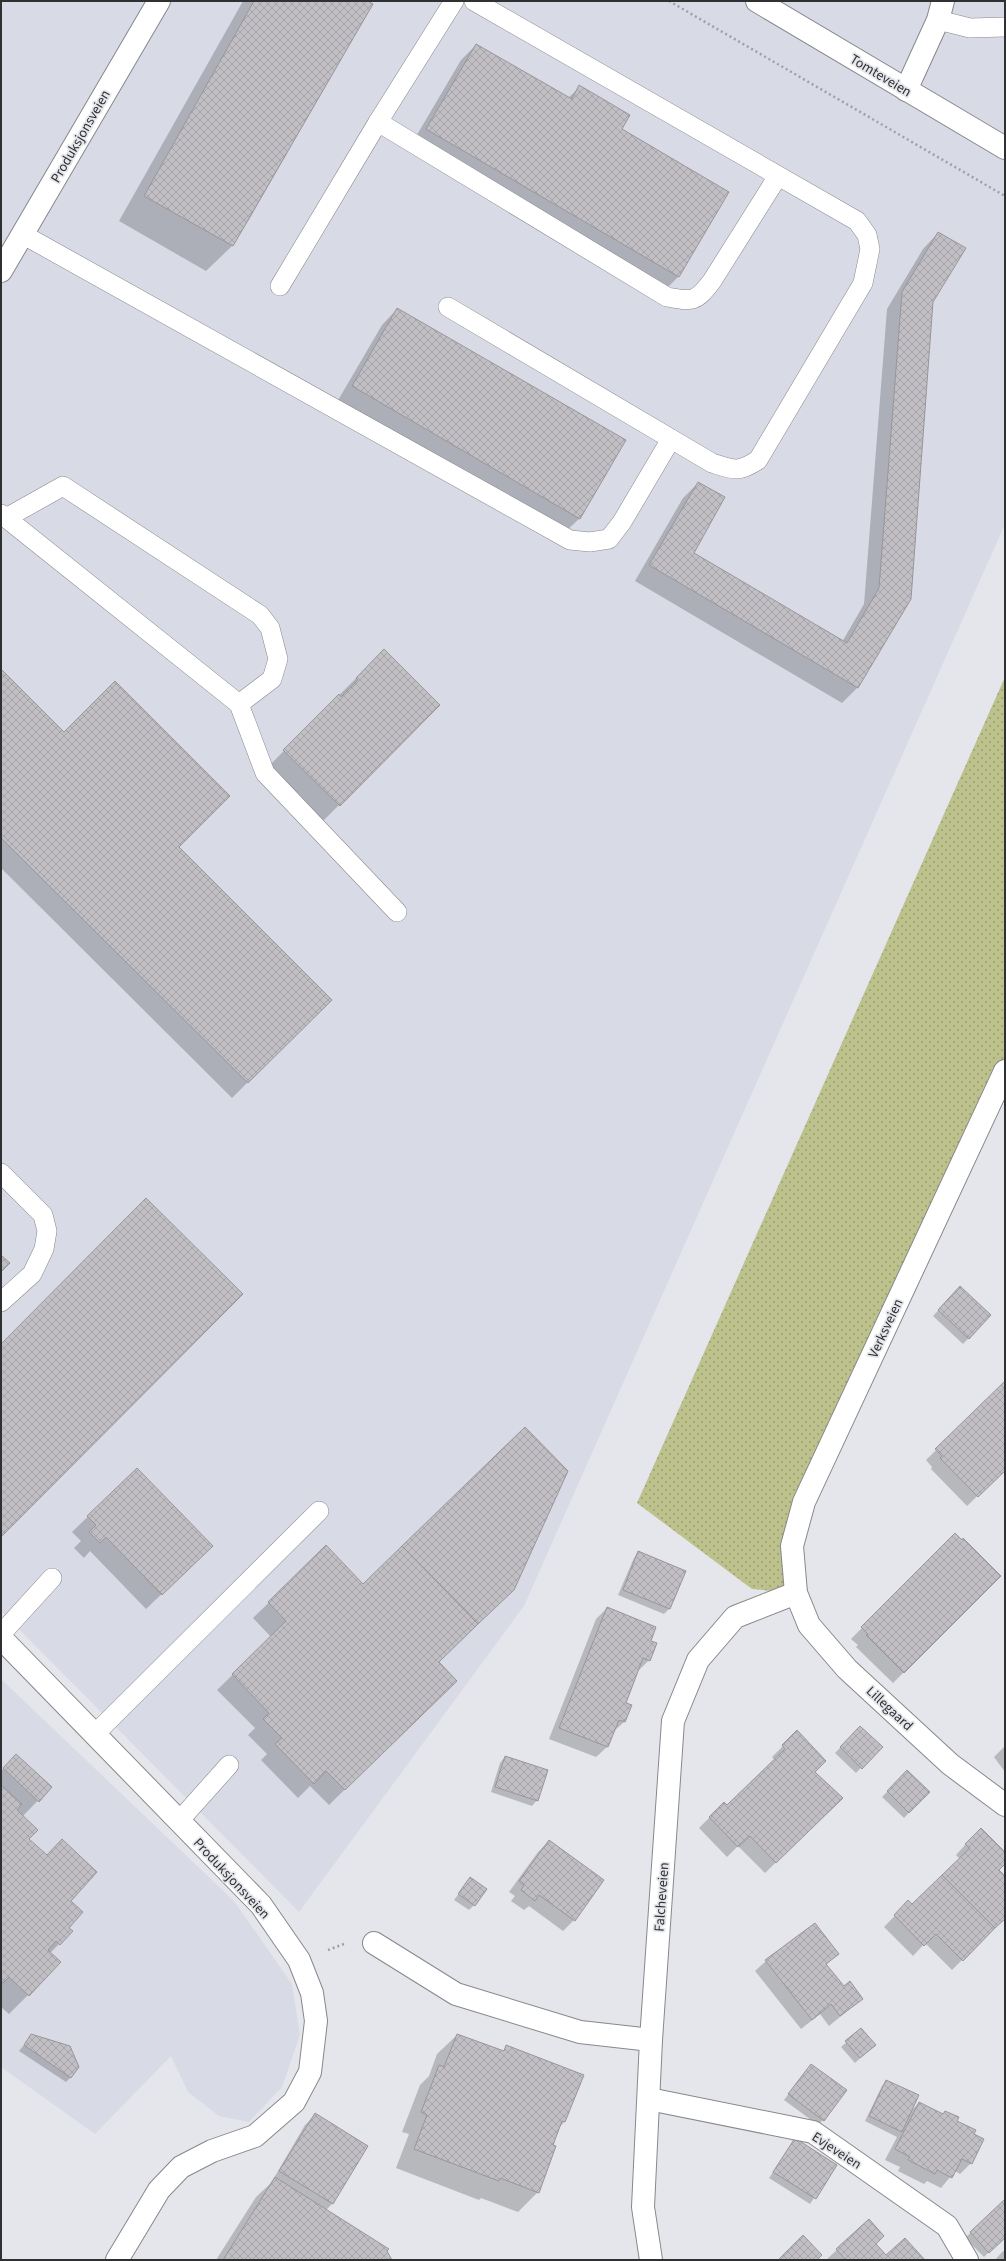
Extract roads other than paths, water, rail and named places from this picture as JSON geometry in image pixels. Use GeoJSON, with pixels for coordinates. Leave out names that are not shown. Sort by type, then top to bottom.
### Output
{"type":"FeatureCollection","features":[{"type":"Feature","properties":{"kind":"street","name":"Produksjonsveien"},"geometry":{"type":"LineString","coordinates":[[1,271],[159,1]]}},
{"type":"Feature","properties":{"kind":"street","name":"Tomteveien"},"geometry":{"type":"LineString","coordinates":[[757,1],[1005,148]]}},
{"type":"Feature","properties":{"kind":"street"},"geometry":{"type":"LineString","coordinates":[[906,90],[940,10]]}},
{"type":"Feature","properties":{"kind":"street","name":"Verksveien"},"geometry":{"type":"LineString","coordinates":[[796,1593],[792,1546],[804,1502],[1005,1071]]}},
{"type":"Feature","properties":{"kind":"street","name":"Lillegaard"},"geometry":{"type":"LineString","coordinates":[[796,1593],[809,1625],[847,1669],[950,1764],[1005,1805]]}},
{"type":"Feature","properties":{"kind":"street","name":"Falcheveien"},"geometry":{"type":"LineString","coordinates":[[651,2260],[643,2207],[652,2040],[673,1721],[698,1660],[735,1617],[796,1593]]}},
{"type":"Feature","properties":{"kind":"street","name":"Produksjonsveien"},"geometry":{"type":"LineString","coordinates":[[1,1638],[261,1905],[299,1960],[312,1993],[316,2021],[310,2072],[294,2102],[255,2136],[212,2151],[181,2167],[159,2190],[117,2260]]}},
{"type":"Feature","properties":{"kind":"street"},"geometry":{"type":"LineString","coordinates":[[374,1943],[456,1994],[580,2032],[652,2040]]}},
{"type":"Feature","properties":{"kind":"street","name":"Evjeveien"},"geometry":{"type":"LineString","coordinates":[[649,2099],[813,2132],[947,2226],[967,2260]]}},
{"type":"Feature","properties":{"kind":"lane"},"geometry":{"type":"LineString","coordinates":[[280,286],[378,122],[454,1]]}},
{"type":"Feature","properties":{"kind":"lane"},"geometry":{"type":"LineString","coordinates":[[448,307],[712,463],[729,469],[743,470],[758,460],[863,283],[870,249],[867,235],[856,221],[474,1]]}},
{"type":"Feature","properties":{"kind":"lane"},"geometry":{"type":"LineString","coordinates":[[940,10],[970,28],[1005,27]]}},
{"type":"Feature","properties":{"kind":"lane"},"geometry":{"type":"LineString","coordinates":[[378,122],[667,297],[688,301],[700,297],[712,281],[778,176]]}},
{"type":"Feature","properties":{"kind":"lane"},"geometry":{"type":"LineString","coordinates":[[22,234],[570,540],[590,542],[609,539],[622,522],[671,439]]}},
{"type":"Feature","properties":{"kind":"lane"},"geometry":{"type":"LineString","coordinates":[[239,704],[272,679],[278,659],[270,628],[260,615],[64,486],[4,516],[239,704],[265,773],[397,912]]}},
{"type":"Feature","properties":{"kind":"lane"},"geometry":{"type":"LineString","coordinates":[[1,1173],[44,1215],[48,1231],[44,1250],[32,1274],[1,1302]]}},
{"type":"Feature","properties":{"kind":"lane"},"geometry":{"type":"LineString","coordinates":[[94,1735],[319,1511]]}},
{"type":"Feature","properties":{"kind":"lane"},"geometry":{"type":"LineString","coordinates":[[1,1634],[52,1578]]}},
{"type":"Feature","properties":{"kind":"lane"},"geometry":{"type":"LineString","coordinates":[[179,1821],[229,1765]]}}]}
